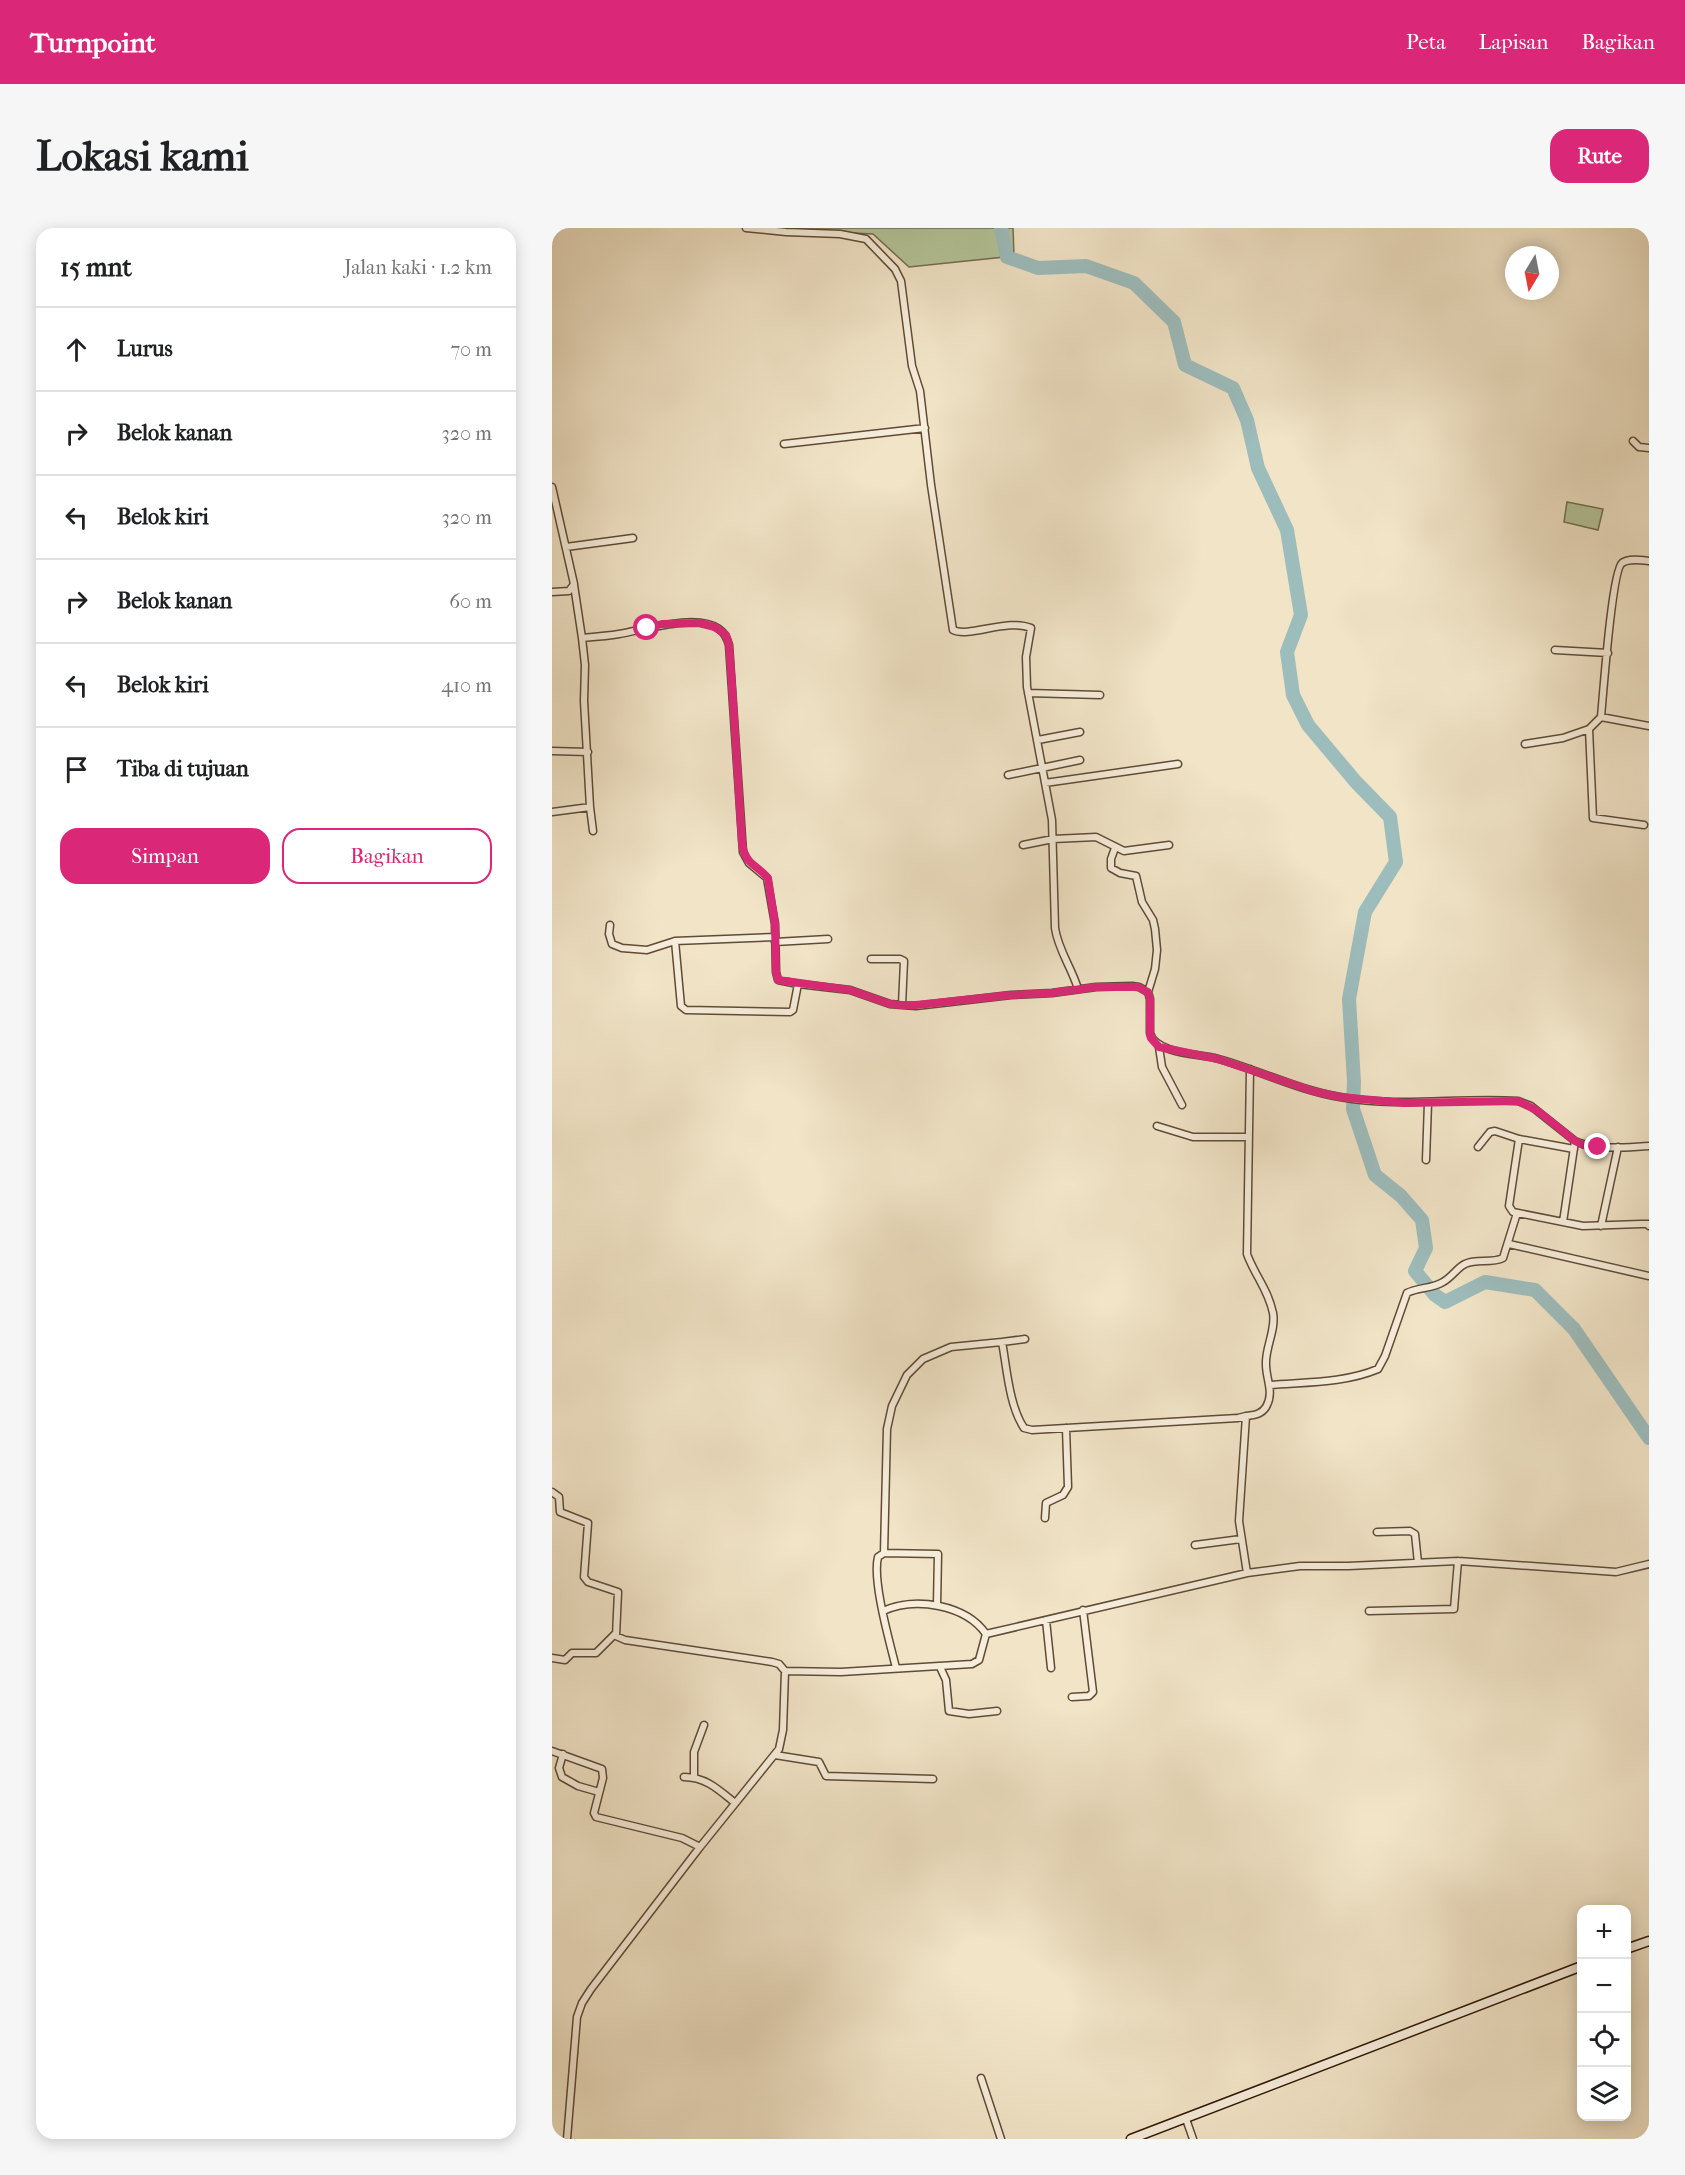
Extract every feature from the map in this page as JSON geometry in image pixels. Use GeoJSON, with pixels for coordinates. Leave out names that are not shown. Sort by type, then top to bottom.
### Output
{"type":"FeatureCollection","features":[{"type":"Feature","properties":{"kind":"street"},"geometry":{"type":"LineString","coordinates":[[747,228],[859,236],[866,239],[895,269],[903,288],[912,366],[920,391],[953,630],[963,633],[1002,626],[1031,628],[1026,657],[1028,693],[1051,807],[1057,944],[1071,968],[1078,989]]}},
{"type":"Feature","properties":{"kind":"street"},"geometry":{"type":"LineString","coordinates":[[784,444],[925,428]]}},
{"type":"Feature","properties":{"kind":"street"},"geometry":{"type":"LineString","coordinates":[[1634,441],[1639,447],[1649,448]]}},
{"type":"Feature","properties":{"kind":"street"},"geometry":{"type":"LineString","coordinates":[[552,487],[574,584],[582,638],[592,831]]}},
{"type":"Feature","properties":{"kind":"street"},"geometry":{"type":"LineString","coordinates":[[566,547],[633,538]]}},
{"type":"Feature","properties":{"kind":"street"},"geometry":{"type":"LineString","coordinates":[[1525,744],[1563,738],[1589,729],[1601,717],[1613,593],[1618,568],[1629,560],[1649,561]]}},
{"type":"Feature","properties":{"kind":"street"},"geometry":{"type":"LineString","coordinates":[[552,592],[569,591],[574,584]]}},
{"type":"Feature","properties":{"kind":"street"},"geometry":{"type":"LineString","coordinates":[[582,638],[619,634],[662,624],[699,623],[715,627],[726,635],[729,645],[742,843],[745,858],[768,878],[778,980],[850,990],[890,1004],[902,1005],[1132,986],[1148,992]]}},
{"type":"Feature","properties":{"kind":"street"},"geometry":{"type":"LineString","coordinates":[[1555,650],[1608,653]]}},
{"type":"Feature","properties":{"kind":"street"},"geometry":{"type":"LineString","coordinates":[[1028,693],[1100,695]]}},
{"type":"Feature","properties":{"kind":"street"},"geometry":{"type":"LineString","coordinates":[[1601,717],[1649,726]]}},
{"type":"Feature","properties":{"kind":"street"},"geometry":{"type":"LineString","coordinates":[[1589,729],[1593,818],[1644,825]]}},
{"type":"Feature","properties":{"kind":"street"},"geometry":{"type":"LineString","coordinates":[[1038,740],[1080,732]]}},
{"type":"Feature","properties":{"kind":"street"},"geometry":{"type":"LineString","coordinates":[[552,751],[588,752]]}},
{"type":"Feature","properties":{"kind":"street"},"geometry":{"type":"LineString","coordinates":[[1008,775],[1080,760]]}},
{"type":"Feature","properties":{"kind":"street"},"geometry":{"type":"LineString","coordinates":[[1045,783],[1178,764]]}},
{"type":"Feature","properties":{"kind":"street"},"geometry":{"type":"LineString","coordinates":[[552,812],[590,807]]}},
{"type":"Feature","properties":{"kind":"street"},"geometry":{"type":"LineString","coordinates":[[1023,845],[1053,839],[1096,837],[1115,848],[1131,850],[1169,845]]}},
{"type":"Feature","properties":{"kind":"street"},"geometry":{"type":"LineString","coordinates":[[1115,848],[1111,868],[1120,873],[1136,876],[1142,902],[1153,920],[1157,950],[1155,969],[1148,992],[1150,1034],[1159,1047],[1162,1067],[1182,1105]]}},
{"type":"Feature","properties":{"kind":"street"},"geometry":{"type":"LineString","coordinates":[[610,925],[610,940],[617,947],[647,950],[675,941],[828,939]]}},
{"type":"Feature","properties":{"kind":"street"},"geometry":{"type":"LineString","coordinates":[[675,941],[681,1006],[686,1010],[790,1012],[793,1010],[798,984]]}},
{"type":"Feature","properties":{"kind":"street"},"geometry":{"type":"LineString","coordinates":[[871,959],[904,961],[902,1005]]}},
{"type":"Feature","properties":{"kind":"street"},"geometry":{"type":"LineString","coordinates":[[1159,1047],[1218,1059],[1313,1091],[1340,1097],[1428,1103],[1518,1101],[1538,1111],[1583,1145],[1649,1146]]}},
{"type":"Feature","properties":{"kind":"street"},"geometry":{"type":"LineString","coordinates":[[1002,1342],[1015,1406],[1024,1428],[1032,1430],[1227,1419],[1263,1411],[1267,1405],[1270,1385],[1266,1363],[1273,1314],[1266,1287],[1254,1272],[1247,1254],[1250,1070]]}},
{"type":"Feature","properties":{"kind":"street"},"geometry":{"type":"LineString","coordinates":[[1426,1160],[1428,1103]]}},
{"type":"Feature","properties":{"kind":"street"},"geometry":{"type":"LineString","coordinates":[[1157,1126],[1193,1137],[1248,1137]]}},
{"type":"Feature","properties":{"kind":"street"},"geometry":{"type":"LineString","coordinates":[[1478,1147],[1490,1132],[1496,1131],[1519,1139],[1574,1149]]}},
{"type":"Feature","properties":{"kind":"street"},"geometry":{"type":"LineString","coordinates":[[1519,1139],[1510,1210],[1517,1214],[1563,1222],[1601,1226],[1649,1225]]}},
{"type":"Feature","properties":{"kind":"street"},"geometry":{"type":"LineString","coordinates":[[1563,1222],[1575,1141]]}},
{"type":"Feature","properties":{"kind":"street"},"geometry":{"type":"LineString","coordinates":[[1601,1226],[1618,1147]]}},
{"type":"Feature","properties":{"kind":"street"},"geometry":{"type":"LineString","coordinates":[[1270,1385],[1362,1375],[1378,1369],[1385,1356],[1407,1293],[1434,1286],[1452,1277],[1463,1265],[1503,1258],[1517,1214]]}},
{"type":"Feature","properties":{"kind":"street"},"geometry":{"type":"LineString","coordinates":[[1509,1244],[1649,1276]]}},
{"type":"Feature","properties":{"kind":"street"},"geometry":{"type":"LineString","coordinates":[[884,1553],[887,1421],[907,1375],[923,1359],[951,1347],[1025,1339]]}},
{"type":"Feature","properties":{"kind":"street"},"geometry":{"type":"LineString","coordinates":[[1245,1416],[1239,1495],[1241,1539],[1247,1573]]}},
{"type":"Feature","properties":{"kind":"street"},"geometry":{"type":"LineString","coordinates":[[1045,1518],[1046,1503],[1063,1494],[1068,1487],[1066,1428]]}},
{"type":"Feature","properties":{"kind":"street"},"geometry":{"type":"LineString","coordinates":[[552,1492],[558,1497],[560,1512],[588,1523],[584,1577],[588,1582],[618,1592],[615,1634],[596,1653],[572,1653],[565,1660],[552,1658]]}},
{"type":"Feature","properties":{"kind":"street"},"geometry":{"type":"LineString","coordinates":[[1377,1532],[1410,1531],[1415,1534],[1418,1563]]}},
{"type":"Feature","properties":{"kind":"street"},"geometry":{"type":"LineString","coordinates":[[1195,1545],[1241,1539]]}},
{"type":"Feature","properties":{"kind":"street"},"geometry":{"type":"LineString","coordinates":[[896,1668],[883,1611],[876,1566],[878,1557],[884,1553],[938,1554],[937,1605]]}},
{"type":"Feature","properties":{"kind":"street"},"geometry":{"type":"LineString","coordinates":[[1369,1611],[1454,1609],[1458,1561]]}},
{"type":"Feature","properties":{"kind":"street"},"geometry":{"type":"LineString","coordinates":[[987,1634],[1247,1573],[1313,1565],[1348,1566],[1458,1561],[1616,1572],[1649,1564]]}},
{"type":"Feature","properties":{"kind":"street"},"geometry":{"type":"LineString","coordinates":[[883,1611],[894,1606],[937,1605],[964,1614],[980,1625],[987,1634]]}},
{"type":"Feature","properties":{"kind":"street"},"geometry":{"type":"LineString","coordinates":[[1072,1697],[1089,1696],[1093,1692],[1083,1610]]}},
{"type":"Feature","properties":{"kind":"street"},"geometry":{"type":"LineString","coordinates":[[1046,1620],[1051,1668]]}},
{"type":"Feature","properties":{"kind":"street"},"geometry":{"type":"LineString","coordinates":[[567,2139],[578,2017],[582,2003],[699,1847],[775,1755],[782,1742],[785,1671],[779,1664],[625,1640],[615,1634]]}},
{"type":"Feature","properties":{"kind":"street"},"geometry":{"type":"LineString","coordinates":[[785,1671],[841,1672],[940,1667],[976,1662],[979,1660],[987,1634]]}},
{"type":"Feature","properties":{"kind":"street"},"geometry":{"type":"LineString","coordinates":[[940,1667],[946,1680],[949,1711],[969,1714],[997,1711]]}},
{"type":"Feature","properties":{"kind":"street"},"geometry":{"type":"LineString","coordinates":[[694,1777],[694,1752],[704,1725]]}},
{"type":"Feature","properties":{"kind":"street"},"geometry":{"type":"LineString","coordinates":[[552,1751],[602,1769],[603,1778],[594,1813],[596,1817],[682,1838],[699,1847]]}},
{"type":"Feature","properties":{"kind":"street"},"geometry":{"type":"LineString","coordinates":[[563,1754],[559,1768],[562,1778],[578,1786],[599,1792]]}},
{"type":"Feature","properties":{"kind":"street"},"geometry":{"type":"LineString","coordinates":[[775,1755],[819,1762],[826,1776],[933,1779]]}},
{"type":"Feature","properties":{"kind":"street"},"geometry":{"type":"LineString","coordinates":[[684,1777],[694,1777],[707,1782],[735,1803]]}},
{"type":"Feature","properties":{"kind":"street"},"geometry":{"type":"LineString","coordinates":[[1631,1947],[1649,1941]]}},
{"type":"Feature","properties":{"kind":"street"},"geometry":{"type":"LineString","coordinates":[[1131,2139],[1577,1968]]}},
{"type":"Feature","properties":{"kind":"street"},"geometry":{"type":"LineString","coordinates":[[981,2078],[1001,2139]]}},
{"type":"Feature","properties":{"kind":"street"},"geometry":{"type":"LineString","coordinates":[[1186,2119],[1193,2139]]}},
{"type":"Feature","properties":{"kind":"green space"},"geometry":{"type":"Polygon","coordinates":[[[752,228],[1013,228],[1014,256],[909,267],[873,234],[752,228]]]}},
{"type":"Feature","properties":{"kind":"green space"},"geometry":{"type":"Polygon","coordinates":[[[1567,502],[1603,509],[1598,530],[1564,522],[1567,502]]]}},
{"type":"Feature","properties":{"kind":"waterway"},"geometry":{"type":"LineString","coordinates":[[1001,228],[1007,257],[1038,268],[1086,266],[1134,283],[1174,322],[1185,365],[1233,388],[1247,420],[1258,468],[1287,530],[1301,615],[1287,652],[1293,695],[1308,725],[1355,781],[1390,817],[1396,862],[1365,912],[1349,999],[1354,1082],[1353,1109],[1375,1175],[1401,1196],[1422,1220],[1426,1248],[1415,1271],[1435,1295],[1445,1302],[1485,1282],[1535,1290],[1574,1329],[1649,1438]]}},
{"type":"Feature","properties":{"kind":"route"},"geometry":{"type":"LineString","coordinates":[[647,628],[662,624],[699,623],[715,627],[726,635],[729,645],[743,852],[749,863],[768,878],[775,924],[778,980],[850,990],[890,1004],[902,1005],[1052,993],[1096,987],[1138,987],[1148,992],[1150,1034],[1159,1047],[1218,1059],[1313,1091],[1340,1097],[1404,1103],[1518,1101],[1531,1106],[1575,1141],[1583,1145],[1598,1147]]}}]}
